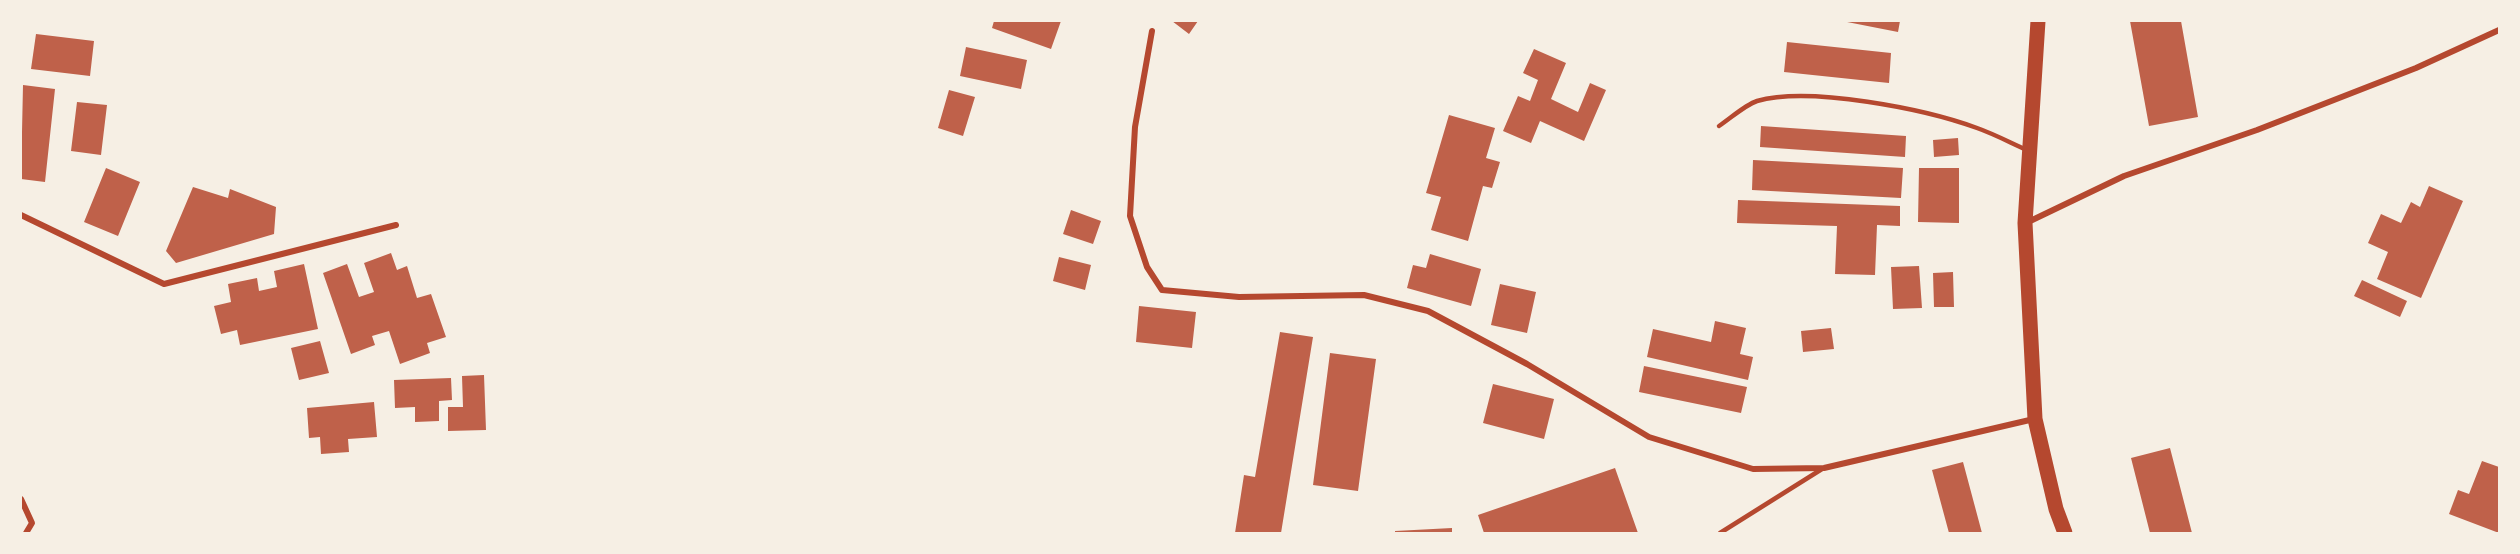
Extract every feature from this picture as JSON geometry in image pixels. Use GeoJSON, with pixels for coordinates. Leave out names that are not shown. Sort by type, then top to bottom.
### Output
{"type":"FeatureCollection","features":[{"type":"Feature","properties":{"kind":"main road"},"geometry":{"type":"LineString","coordinates":[[2038,21],[2025,223],[2035,419],[2056,509],[2065,533]]}},
{"type":"Feature","properties":{"kind":"street"},"geometry":{"type":"LineString","coordinates":[[2025,223],[2124,176],[2257,130],[2416,68],[2499,30]]}},
{"type":"Feature","properties":{"kind":"street"},"geometry":{"type":"LineString","coordinates":[[1152,31],[1135,127],[1130,216],[1147,267],[1162,290],[1239,297],[1364,295],[1428,311],[1527,364],[1648,437],[1753,469],[1824,468],[2035,419]]}},
{"type":"Feature","properties":{"kind":"street"},"geometry":{"type":"LineString","coordinates":[[21,215],[164,284],[396,225]]}},
{"type":"Feature","properties":{"kind":"street"},"geometry":{"type":"LineString","coordinates":[[21,499],[32,523],[26,533]]}},
{"type":"Feature","properties":{"kind":"lane"},"geometry":{"type":"LineString","coordinates":[[1719,126],[1756,101],[1798,96],[1854,100],[1932,113],[1979,128],[2030,152]]}},
{"type":"Feature","properties":{"kind":"lane"},"geometry":{"type":"LineString","coordinates":[[1720,533],[1824,468]]}},
{"type":"Feature","properties":{"kind":"building"},"geometry":{"type":"Polygon","coordinates":[[[994,21],[1061,21],[1051,49],[992,28],[994,21]]]}},
{"type":"Feature","properties":{"kind":"building"},"geometry":{"type":"Polygon","coordinates":[[[1172,21],[1198,21],[1189,34],[1172,21]]]}},
{"type":"Feature","properties":{"kind":"building"},"geometry":{"type":"Polygon","coordinates":[[[1842,21],[1900,21],[1898,32],[1842,21]]]}},
{"type":"Feature","properties":{"kind":"building"},"geometry":{"type":"Polygon","coordinates":[[[2130,21],[2181,21],[2198,117],[2149,126],[2130,21]]]}},
{"type":"Feature","properties":{"kind":"building"},"geometry":{"type":"Polygon","coordinates":[[[36,34],[94,41],[90,76],[31,69],[36,34]]]}},
{"type":"Feature","properties":{"kind":"building"},"geometry":{"type":"Polygon","coordinates":[[[1787,42],[1891,53],[1889,83],[1784,72],[1787,42]]]}},
{"type":"Feature","properties":{"kind":"building"},"geometry":{"type":"Polygon","coordinates":[[[966,47],[1027,60],[1021,89],[960,76],[966,47]]]}},
{"type":"Feature","properties":{"kind":"building"},"geometry":{"type":"Polygon","coordinates":[[[1534,49],[1566,63],[1551,99],[1578,112],[1590,83],[1606,90],[1584,141],[1540,121],[1531,143],[1503,131],[1518,96],[1530,101],[1538,80],[1523,73],[1534,49]]]}},
{"type":"Feature","properties":{"kind":"building"},"geometry":{"type":"Polygon","coordinates":[[[23,85],[55,89],[45,182],[21,179],[23,85]]]}},
{"type":"Feature","properties":{"kind":"building"},"geometry":{"type":"Polygon","coordinates":[[[949,90],[975,97],[963,136],[938,128],[949,90]]]}},
{"type":"Feature","properties":{"kind":"building"},"geometry":{"type":"Polygon","coordinates":[[[77,102],[107,105],[101,155],[71,151],[77,102]]]}},
{"type":"Feature","properties":{"kind":"building"},"geometry":{"type":"Polygon","coordinates":[[[1449,115],[1495,128],[1486,158],[1500,162],[1492,188],[1483,186],[1468,241],[1431,230],[1441,197],[1426,193],[1449,115]]]}},
{"type":"Feature","properties":{"kind":"building"},"geometry":{"type":"Polygon","coordinates":[[[1761,126],[1906,136],[1905,157],[1760,147],[1761,126]]]}},
{"type":"Feature","properties":{"kind":"building"},"geometry":{"type":"Polygon","coordinates":[[[1958,138],[1959,155],[1934,157],[1933,140],[1958,138]]]}},
{"type":"Feature","properties":{"kind":"building"},"geometry":{"type":"Polygon","coordinates":[[[1753,160],[1903,168],[1901,198],[1752,190],[1753,160]]]}},
{"type":"Feature","properties":{"kind":"building"},"geometry":{"type":"Polygon","coordinates":[[[106,168],[140,182],[118,236],[84,222],[106,168]]]}},
{"type":"Feature","properties":{"kind":"building"},"geometry":{"type":"Polygon","coordinates":[[[1919,168],[1959,168],[1959,223],[1918,222],[1919,168]]]}},
{"type":"Feature","properties":{"kind":"building"},"geometry":{"type":"Polygon","coordinates":[[[2429,186],[2463,201],[2421,298],[2377,279],[2388,252],[2368,243],[2381,214],[2401,223],[2411,202],[2420,207],[2429,186]]]}},
{"type":"Feature","properties":{"kind":"building"},"geometry":{"type":"Polygon","coordinates":[[[193,187],[228,198],[230,189],[276,207],[274,234],[176,263],[166,251],[193,187]]]}},
{"type":"Feature","properties":{"kind":"building"},"geometry":{"type":"Polygon","coordinates":[[[1738,200],[1900,206],[1900,226],[1877,225],[1875,275],[1835,274],[1837,226],[1737,223],[1738,200]]]}},
{"type":"Feature","properties":{"kind":"building"},"geometry":{"type":"Polygon","coordinates":[[[1071,210],[1101,221],[1093,244],[1063,234],[1071,210]]]}},
{"type":"Feature","properties":{"kind":"building"},"geometry":{"type":"Polygon","coordinates":[[[391,253],[397,270],[407,266],[417,298],[431,294],[446,337],[427,343],[430,353],[400,364],[389,331],[372,336],[375,345],[351,354],[323,273],[347,264],[359,297],[374,292],[364,263],[391,253]]]}},
{"type":"Feature","properties":{"kind":"building"},"geometry":{"type":"Polygon","coordinates":[[[1430,254],[1481,269],[1471,306],[1407,288],[1413,265],[1426,268],[1430,254]]]}},
{"type":"Feature","properties":{"kind":"building"},"geometry":{"type":"Polygon","coordinates":[[[1059,257],[1091,265],[1085,290],[1053,281],[1059,257]]]}},
{"type":"Feature","properties":{"kind":"building"},"geometry":{"type":"Polygon","coordinates":[[[304,264],[318,329],[240,345],[237,330],[221,334],[214,306],[231,302],[228,284],[257,278],[259,291],[277,287],[274,271],[304,264]]]}},
{"type":"Feature","properties":{"kind":"building"},"geometry":{"type":"Polygon","coordinates":[[[1919,266],[1922,308],[1893,309],[1891,267],[1919,266]]]}},
{"type":"Feature","properties":{"kind":"building"},"geometry":{"type":"Polygon","coordinates":[[[1953,272],[1954,307],[1934,307],[1933,273],[1953,272]]]}},
{"type":"Feature","properties":{"kind":"building"},"geometry":{"type":"Polygon","coordinates":[[[2362,280],[2407,301],[2400,317],[2354,296],[2362,280]]]}},
{"type":"Feature","properties":{"kind":"building"},"geometry":{"type":"Polygon","coordinates":[[[1500,284],[1536,292],[1527,333],[1491,325],[1500,284]]]}},
{"type":"Feature","properties":{"kind":"building"},"geometry":{"type":"Polygon","coordinates":[[[1139,306],[1196,312],[1192,348],[1136,342],[1139,306]]]}},
{"type":"Feature","properties":{"kind":"building"},"geometry":{"type":"Polygon","coordinates":[[[1715,321],[1746,328],[1740,354],[1753,357],[1748,380],[1647,357],[1653,329],[1711,342],[1715,321]]]}},
{"type":"Feature","properties":{"kind":"building"},"geometry":{"type":"Polygon","coordinates":[[[1831,328],[1834,349],[1803,352],[1801,331],[1831,328]]]}},
{"type":"Feature","properties":{"kind":"building"},"geometry":{"type":"Polygon","coordinates":[[[1280,332],[1313,337],[1281,533],[1235,533],[1244,475],[1255,477],[1280,332]]]}},
{"type":"Feature","properties":{"kind":"building"},"geometry":{"type":"Polygon","coordinates":[[[320,341],[329,373],[299,380],[291,348],[320,341]]]}},
{"type":"Feature","properties":{"kind":"building"},"geometry":{"type":"Polygon","coordinates":[[[1330,353],[1376,359],[1358,491],[1313,485],[1330,353]]]}},
{"type":"Feature","properties":{"kind":"building"},"geometry":{"type":"Polygon","coordinates":[[[1644,366],[1747,387],[1741,413],[1639,392],[1644,366]]]}},
{"type":"Feature","properties":{"kind":"building"},"geometry":{"type":"Polygon","coordinates":[[[484,375],[486,430],[448,431],[448,407],[463,407],[462,376],[484,375]]]}},
{"type":"Feature","properties":{"kind":"building"},"geometry":{"type":"Polygon","coordinates":[[[451,378],[452,400],[439,401],[439,421],[415,422],[415,407],[395,408],[394,380],[451,378]]]}},
{"type":"Feature","properties":{"kind":"building"},"geometry":{"type":"Polygon","coordinates":[[[1493,384],[1554,399],[1544,439],[1483,423],[1493,384]]]}},
{"type":"Feature","properties":{"kind":"building"},"geometry":{"type":"Polygon","coordinates":[[[374,402],[377,437],[348,439],[349,452],[321,454],[320,437],[309,438],[307,408],[374,402]]]}},
{"type":"Feature","properties":{"kind":"building"},"geometry":{"type":"Polygon","coordinates":[[[2170,448],[2192,533],[2150,533],[2131,458],[2170,448]]]}},
{"type":"Feature","properties":{"kind":"building"},"geometry":{"type":"Polygon","coordinates":[[[2482,461],[2499,467],[2499,533],[2449,514],[2458,490],[2469,494],[2482,461]]]}},
{"type":"Feature","properties":{"kind":"building"},"geometry":{"type":"Polygon","coordinates":[[[1963,462],[1982,533],[1949,533],[1932,470],[1963,462]]]}},
{"type":"Feature","properties":{"kind":"building"},"geometry":{"type":"Polygon","coordinates":[[[1615,468],[1638,533],[1484,533],[1478,515],[1615,468]]]}},
{"type":"Feature","properties":{"kind":"building"},"geometry":{"type":"Polygon","coordinates":[[[1452,528],[1452,533],[1395,533],[1395,531],[1452,528]]]}}]}
